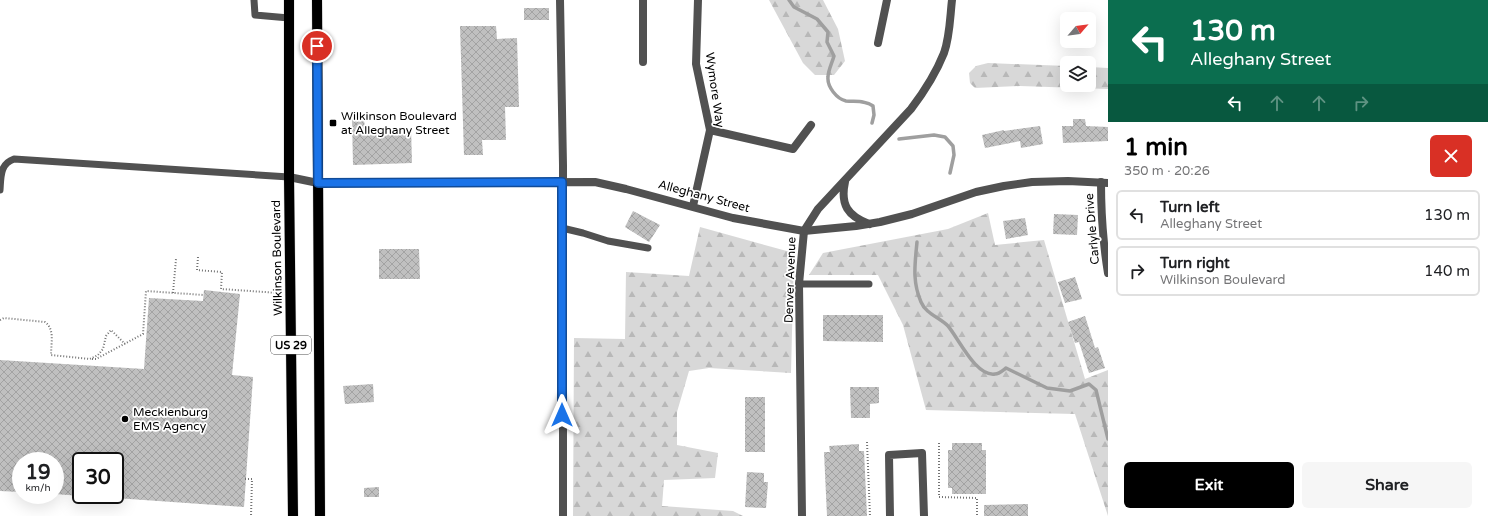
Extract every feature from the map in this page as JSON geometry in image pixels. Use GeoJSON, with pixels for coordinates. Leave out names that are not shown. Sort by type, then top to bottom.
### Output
{"type":"FeatureCollection","features":[{"type":"Feature","properties":{"kind":"main road","name":"Wilkinson Boulevard"},"geometry":{"type":"LineString","coordinates":[[289,0],[289,177],[293,516]]}},
{"type":"Feature","properties":{"kind":"main road","name":"US 29"},"geometry":{"type":"LineString","coordinates":[[317,0],[320,516]]}},
{"type":"Feature","properties":{"kind":"street"},"geometry":{"type":"LineString","coordinates":[[560,0],[563,516]]}},
{"type":"Feature","properties":{"kind":"street"},"geometry":{"type":"LineString","coordinates":[[643,0],[643,62]]}},
{"type":"Feature","properties":{"kind":"street","name":"Wymore Way"},"geometry":{"type":"LineString","coordinates":[[693,206],[710,130],[696,64],[698,0]]}},
{"type":"Feature","properties":{"kind":"street"},"geometry":{"type":"LineString","coordinates":[[878,43],[888,0]]}},
{"type":"Feature","properties":{"kind":"street","name":"Denver Avenue"},"geometry":{"type":"LineString","coordinates":[[802,516],[800,284],[804,231],[818,209],[911,109],[928,86],[944,53],[952,0]]}},
{"type":"Feature","properties":{"kind":"street"},"geometry":{"type":"LineString","coordinates":[[710,130],[793,149],[811,125]]}},
{"type":"Feature","properties":{"kind":"street","name":"Alleghany Street"},"geometry":{"type":"LineString","coordinates":[[289,177],[318,183],[595,182],[626,188],[733,218],[804,231],[869,224],[912,214],[976,192],[1004,186],[1032,182],[1104,182]]}},
{"type":"Feature","properties":{"kind":"street"},"geometry":{"type":"LineString","coordinates":[[845,181],[843,191],[844,200],[850,213],[856,219],[869,224]]}},
{"type":"Feature","properties":{"kind":"street","name":"Carlyle Drive"},"geometry":{"type":"LineString","coordinates":[[1104,182],[1101,220],[1108,273]]}},
{"type":"Feature","properties":{"kind":"street"},"geometry":{"type":"LineString","coordinates":[[890,516],[889,455],[922,453],[924,516]]}},
{"type":"Feature","properties":{"kind":"lane"},"geometry":{"type":"LineString","coordinates":[[254,0],[255,15],[289,18]]}},
{"type":"Feature","properties":{"kind":"lane"},"geometry":{"type":"LineString","coordinates":[[0,190],[2,168],[7,162],[14,159],[289,177]]}},
{"type":"Feature","properties":{"kind":"lane"},"geometry":{"type":"LineString","coordinates":[[562,228],[608,241],[648,248]]}},
{"type":"Feature","properties":{"kind":"lane"},"geometry":{"type":"LineString","coordinates":[[800,284],[869,284]]}},
{"type":"Feature","properties":{"kind":"path"},"geometry":{"type":"LineString","coordinates":[[198,257],[197,270],[222,272],[221,289],[279,293]]}},
{"type":"Feature","properties":{"kind":"path"},"geometry":{"type":"LineString","coordinates":[[173,293],[176,259]]}},
{"type":"Feature","properties":{"kind":"path"},"geometry":{"type":"LineString","coordinates":[[0,320],[4,318],[45,322],[49,325],[52,331],[52,355],[96,359],[143,334],[146,291],[204,295]]}},
{"type":"Feature","properties":{"kind":"path"},"geometry":{"type":"LineString","coordinates":[[90,359],[98,355],[103,349],[106,336],[111,330],[125,344]]}},
{"type":"Feature","properties":{"kind":"path"},"geometry":{"type":"LineString","coordinates":[[867,442],[870,516]]}},
{"type":"Feature","properties":{"kind":"path"},"geometry":{"type":"LineString","coordinates":[[939,443],[939,497],[977,498],[977,516]]}},
{"type":"Feature","properties":{"kind":"path"},"geometry":{"type":"LineString","coordinates":[[245,479],[252,479],[250,516]]}},
{"type":"Feature","properties":{"kind":"green space"},"geometry":{"type":"Polygon","coordinates":[[[769,0],[823,0],[838,29],[845,61],[834,75],[815,75],[803,63],[769,0]]]}},
{"type":"Feature","properties":{"kind":"green space"},"geometry":{"type":"Polygon","coordinates":[[[988,63],[1060,66],[1060,87],[1020,86],[975,88],[970,83],[969,73],[976,66],[988,63]]]}},
{"type":"Feature","properties":{"kind":"green space"},"geometry":{"type":"Polygon","coordinates":[[[1096,67],[1108,68],[1108,89],[1096,89],[1096,67]]]}},
{"type":"Feature","properties":{"kind":"green space"},"geometry":{"type":"Polygon","coordinates":[[[988,213],[995,245],[1044,240],[1085,379],[1108,370],[1108,516],[1075,414],[926,410],[903,325],[878,275],[809,275],[823,253],[948,229],[988,213]]]}},
{"type":"Feature","properties":{"kind":"green space"},"geometry":{"type":"Polygon","coordinates":[[[700,227],[794,253],[791,373],[709,368],[689,371],[677,412],[677,445],[718,453],[715,478],[664,480],[662,506],[733,511],[743,516],[573,516],[574,338],[625,339],[626,272],[689,276],[700,227]]]}},
{"type":"Feature","properties":{"kind":"building"},"geometry":{"type":"Polygon","coordinates":[[[524,8],[549,8],[549,20],[524,20],[524,8]]]}},
{"type":"Feature","properties":{"kind":"building"},"geometry":{"type":"Polygon","coordinates":[[[460,26],[496,26],[497,39],[517,38],[519,107],[505,107],[506,140],[482,140],[483,155],[464,155],[460,26]]]}},
{"type":"Feature","properties":{"kind":"building"},"geometry":{"type":"Polygon","coordinates":[[[352,119],[364,119],[365,129],[411,128],[412,163],[353,165],[352,119]]]}},
{"type":"Feature","properties":{"kind":"building"},"geometry":{"type":"Polygon","coordinates":[[[1073,119],[1085,119],[1086,126],[1108,127],[1108,141],[1063,143],[1062,126],[1073,126],[1073,119]]]}},
{"type":"Feature","properties":{"kind":"building"},"geometry":{"type":"Polygon","coordinates":[[[1040,126],[1043,144],[1021,148],[1020,141],[985,148],[982,135],[1004,130],[1040,126]]]}},
{"type":"Feature","properties":{"kind":"building"},"geometry":{"type":"Polygon","coordinates":[[[633,211],[660,225],[649,242],[625,227],[633,211]]]}},
{"type":"Feature","properties":{"kind":"building"},"geometry":{"type":"Polygon","coordinates":[[[1054,214],[1078,215],[1077,235],[1053,234],[1054,214]]]}},
{"type":"Feature","properties":{"kind":"building"},"geometry":{"type":"Polygon","coordinates":[[[1025,218],[1028,235],[1006,239],[1003,221],[1025,218]]]}},
{"type":"Feature","properties":{"kind":"building"},"geometry":{"type":"Polygon","coordinates":[[[379,249],[419,249],[420,279],[379,279],[379,249]]]}},
{"type":"Feature","properties":{"kind":"building"},"geometry":{"type":"Polygon","coordinates":[[[1075,277],[1082,299],[1065,303],[1058,282],[1075,277]]]}},
{"type":"Feature","properties":{"kind":"building","name":"Mecklenburg EMS Agency"},"geometry":{"type":"Polygon","coordinates":[[[204,290],[240,294],[232,375],[253,377],[244,507],[124,499],[124,452],[72,452],[72,495],[64,495],[64,452],[12,452],[12,492],[0,491],[0,360],[144,369],[149,298],[203,301],[204,290]]]}},
{"type":"Feature","properties":{"kind":"building"},"geometry":{"type":"Polygon","coordinates":[[[823,315],[883,315],[883,342],[823,341],[823,315]]]}},
{"type":"Feature","properties":{"kind":"building"},"geometry":{"type":"Polygon","coordinates":[[[1085,316],[1095,348],[1098,347],[1105,368],[1089,373],[1079,342],[1075,343],[1068,322],[1085,316]]]}},
{"type":"Feature","properties":{"kind":"building"},"geometry":{"type":"Polygon","coordinates":[[[373,384],[374,402],[345,404],[343,386],[373,384]]]}},
{"type":"Feature","properties":{"kind":"building"},"geometry":{"type":"Polygon","coordinates":[[[850,387],[879,387],[879,403],[870,404],[870,418],[851,418],[850,387]]]}},
{"type":"Feature","properties":{"kind":"building"},"geometry":{"type":"Polygon","coordinates":[[[745,397],[765,397],[765,452],[745,452],[745,397]]]}},
{"type":"Feature","properties":{"kind":"building"},"geometry":{"type":"Polygon","coordinates":[[[952,443],[982,443],[982,450],[986,450],[986,494],[952,494],[952,488],[948,488],[948,450],[952,450],[952,443]]]}},
{"type":"Feature","properties":{"kind":"building"},"geometry":{"type":"Polygon","coordinates":[[[859,444],[859,451],[864,451],[867,516],[827,516],[824,452],[830,452],[829,446],[859,444]]]}},
{"type":"Feature","properties":{"kind":"building"},"geometry":{"type":"Polygon","coordinates":[[[747,472],[764,473],[764,482],[768,482],[766,508],[745,507],[747,472]]]}},
{"type":"Feature","properties":{"kind":"building"},"geometry":{"type":"Polygon","coordinates":[[[379,487],[379,497],[364,497],[364,488],[379,487]]]}},
{"type":"Feature","properties":{"kind":"building"},"geometry":{"type":"Polygon","coordinates":[[[1028,504],[1028,516],[984,516],[984,505],[1028,504]]]}},
{"type":"Feature","properties":{"kind":"waterway"},"geometry":{"type":"LineString","coordinates":[[789,0],[794,7],[817,19],[828,32],[827,42],[834,56],[828,81],[833,92],[843,100],[863,102],[873,106],[874,115],[872,123]]}},
{"type":"Feature","properties":{"kind":"waterway"},"geometry":{"type":"LineString","coordinates":[[899,139],[934,135],[945,137],[953,146],[954,155],[950,173]]}},
{"type":"Feature","properties":{"kind":"waterway"},"geometry":{"type":"LineString","coordinates":[[917,242],[915,280],[921,302],[926,310],[948,326],[975,364],[981,370],[995,374],[1006,368],[1047,388],[1070,391],[1089,384],[1096,390],[1108,439]]}},
{"type":"Feature","properties":{"kind":"place","name":"Wilkinson Boulevard at Alleghany Street"},"geometry":{"type":"Point","coordinates":[333,123]}},
{"type":"Feature","properties":{"kind":"place","name":"Mecklenburg EMS Agency"},"geometry":{"type":"Point","coordinates":[125,419]}},
{"type":"Feature","properties":{"kind":"route"},"geometry":{"type":"LineString","coordinates":[[317,46],[318,183],[562,182],[562,415]]}}]}
